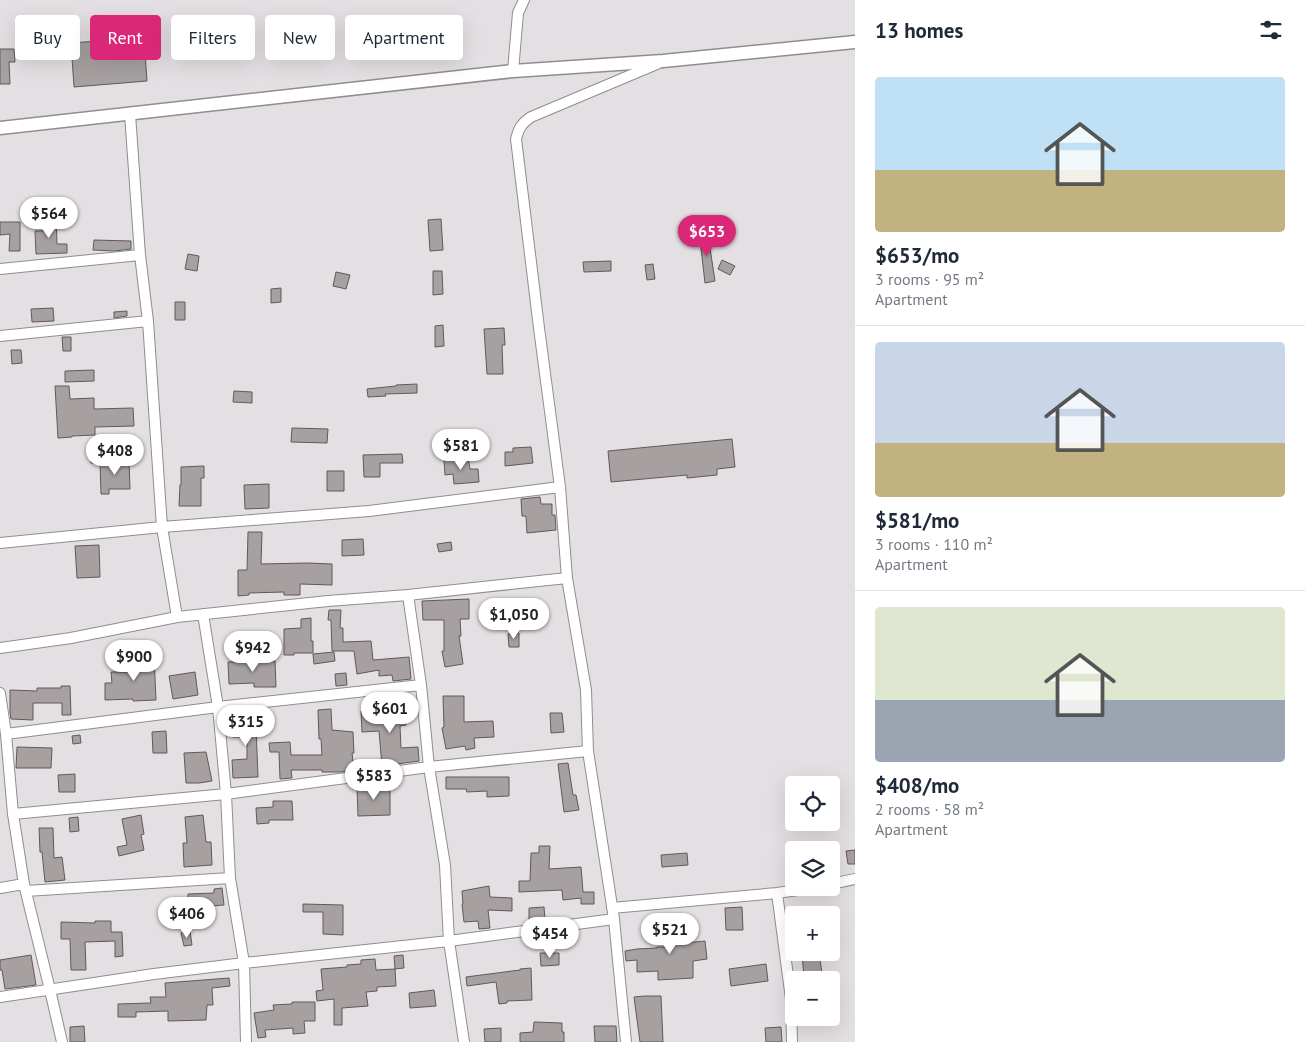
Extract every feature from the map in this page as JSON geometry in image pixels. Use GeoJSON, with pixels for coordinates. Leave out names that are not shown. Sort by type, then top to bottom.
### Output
{"type":"FeatureCollection","features":[{"type":"Feature","properties":{"kind":"main road"},"geometry":{"type":"LineString","coordinates":[[0,128],[513,71],[663,62],[855,42]]}},
{"type":"Feature","properties":{"kind":"street"},"geometry":{"type":"LineString","coordinates":[[513,71],[518,13],[524,0]]}},
{"type":"Feature","properties":{"kind":"street"},"geometry":{"type":"LineString","coordinates":[[626,1042],[613,914],[588,751],[586,690],[568,578],[560,487],[537,319],[516,139],[518,129],[531,117],[663,62]]}},
{"type":"Feature","properties":{"kind":"street"},"geometry":{"type":"LineString","coordinates":[[130,114],[140,255],[148,321],[162,527],[177,617]]}},
{"type":"Feature","properties":{"kind":"street"},"geometry":{"type":"LineString","coordinates":[[0,269],[140,255]]}},
{"type":"Feature","properties":{"kind":"street"},"geometry":{"type":"LineString","coordinates":[[0,336],[148,321]]}},
{"type":"Feature","properties":{"kind":"street"},"geometry":{"type":"LineString","coordinates":[[0,543],[162,527],[369,512],[560,487]]}},
{"type":"Feature","properties":{"kind":"street"},"geometry":{"type":"LineString","coordinates":[[0,648],[71,638],[177,617],[568,578]]}},
{"type":"Feature","properties":{"kind":"street"},"geometry":{"type":"LineString","coordinates":[[408,595],[421,685],[429,767],[445,865],[449,940],[464,1042]]}},
{"type":"Feature","properties":{"kind":"street"},"geometry":{"type":"LineString","coordinates":[[203,614],[218,706],[226,794],[230,878],[244,963],[246,1042]]}},
{"type":"Feature","properties":{"kind":"street"},"geometry":{"type":"LineString","coordinates":[[6,734],[218,706],[421,685]]}},
{"type":"Feature","properties":{"kind":"street"},"geometry":{"type":"LineString","coordinates":[[0,693],[14,814],[25,888],[62,1042]]}},
{"type":"Feature","properties":{"kind":"street"},"geometry":{"type":"LineString","coordinates":[[14,814],[226,794],[429,767],[588,751]]}},
{"type":"Feature","properties":{"kind":"street"},"geometry":{"type":"LineString","coordinates":[[0,888],[230,878]]}},
{"type":"Feature","properties":{"kind":"street"},"geometry":{"type":"LineString","coordinates":[[840,882],[855,879]]}},
{"type":"Feature","properties":{"kind":"street"},"geometry":{"type":"LineString","coordinates":[[0,997],[154,974],[449,940],[613,914],[785,892]]}},
{"type":"Feature","properties":{"kind":"street"},"geometry":{"type":"LineString","coordinates":[[777,893],[791,1000],[792,1042]]}},
{"type":"Feature","properties":{"kind":"building"},"geometry":{"type":"Polygon","coordinates":[[[80,42],[90,42],[90,60],[146,60],[147,81],[74,87],[72,60],[80,60],[80,42]]]}},
{"type":"Feature","properties":{"kind":"building"},"geometry":{"type":"Polygon","coordinates":[[[0,49],[14,49],[15,62],[9,62],[10,84],[0,84],[0,49]]]}},
{"type":"Feature","properties":{"kind":"building"},"geometry":{"type":"Polygon","coordinates":[[[46,214],[56,214],[57,244],[67,244],[67,253],[36,254],[35,231],[47,231],[46,214]]]}},
{"type":"Feature","properties":{"kind":"building"},"geometry":{"type":"Polygon","coordinates":[[[441,219],[443,250],[430,251],[428,220],[441,219]]]}},
{"type":"Feature","properties":{"kind":"building"},"geometry":{"type":"Polygon","coordinates":[[[0,222],[20,222],[20,251],[9,251],[10,234],[0,235],[0,222]]]}},
{"type":"Feature","properties":{"kind":"building"},"geometry":{"type":"Polygon","coordinates":[[[708,230],[715,281],[705,283],[699,231],[708,230]]]}},
{"type":"Feature","properties":{"kind":"building"},"geometry":{"type":"Polygon","coordinates":[[[94,240],[131,241],[131,249],[115,251],[93,250],[94,240]]]}},
{"type":"Feature","properties":{"kind":"building"},"geometry":{"type":"Polygon","coordinates":[[[188,254],[199,256],[197,271],[185,269],[188,254]]]}},
{"type":"Feature","properties":{"kind":"building"},"geometry":{"type":"Polygon","coordinates":[[[722,260],[735,266],[730,275],[718,269],[722,260]]]}},
{"type":"Feature","properties":{"kind":"building"},"geometry":{"type":"Polygon","coordinates":[[[611,261],[611,271],[584,272],[583,262],[611,261]]]}},
{"type":"Feature","properties":{"kind":"building"},"geometry":{"type":"Polygon","coordinates":[[[653,264],[655,279],[647,280],[645,265],[653,264]]]}},
{"type":"Feature","properties":{"kind":"building"},"geometry":{"type":"Polygon","coordinates":[[[433,271],[442,271],[443,294],[433,295],[433,271]]]}},
{"type":"Feature","properties":{"kind":"building"},"geometry":{"type":"Polygon","coordinates":[[[336,272],[350,275],[346,289],[333,286],[336,272]]]}},
{"type":"Feature","properties":{"kind":"building"},"geometry":{"type":"Polygon","coordinates":[[[281,288],[281,302],[271,303],[271,289],[281,288]]]}},
{"type":"Feature","properties":{"kind":"building"},"geometry":{"type":"Polygon","coordinates":[[[175,302],[185,302],[185,320],[175,320],[175,302]]]}},
{"type":"Feature","properties":{"kind":"building"},"geometry":{"type":"Polygon","coordinates":[[[53,308],[54,321],[32,322],[31,309],[53,308]]]}},
{"type":"Feature","properties":{"kind":"building"},"geometry":{"type":"Polygon","coordinates":[[[127,311],[127,316],[114,318],[114,312],[127,311]]]}},
{"type":"Feature","properties":{"kind":"building"},"geometry":{"type":"Polygon","coordinates":[[[443,325],[444,346],[435,347],[435,326],[443,325]]]}},
{"type":"Feature","properties":{"kind":"building"},"geometry":{"type":"Polygon","coordinates":[[[504,328],[505,345],[502,345],[503,374],[487,374],[484,329],[504,328]]]}},
{"type":"Feature","properties":{"kind":"building"},"geometry":{"type":"Polygon","coordinates":[[[62,337],[71,337],[71,351],[63,351],[62,337]]]}},
{"type":"Feature","properties":{"kind":"building"},"geometry":{"type":"Polygon","coordinates":[[[11,350],[21,350],[22,363],[12,364],[11,350]]]}},
{"type":"Feature","properties":{"kind":"building"},"geometry":{"type":"Polygon","coordinates":[[[94,370],[94,381],[65,382],[65,371],[94,370]]]}},
{"type":"Feature","properties":{"kind":"building"},"geometry":{"type":"Polygon","coordinates":[[[417,384],[417,393],[385,394],[386,396],[368,397],[367,389],[417,384]]]}},
{"type":"Feature","properties":{"kind":"building"},"geometry":{"type":"Polygon","coordinates":[[[55,386],[69,386],[70,399],[94,398],[94,409],[133,408],[134,426],[95,427],[95,435],[58,438],[55,386]]]}},
{"type":"Feature","properties":{"kind":"building"},"geometry":{"type":"Polygon","coordinates":[[[234,391],[252,392],[252,403],[233,402],[234,391]]]}},
{"type":"Feature","properties":{"kind":"building"},"geometry":{"type":"Polygon","coordinates":[[[292,428],[328,429],[327,443],[291,442],[292,428]]]}},
{"type":"Feature","properties":{"kind":"building"},"geometry":{"type":"Polygon","coordinates":[[[732,439],[735,467],[717,469],[717,475],[687,478],[687,475],[611,482],[608,451],[732,439]]]}},
{"type":"Feature","properties":{"kind":"building"},"geometry":{"type":"Polygon","coordinates":[[[531,447],[533,463],[505,466],[505,452],[513,452],[513,448],[531,447]]]}},
{"type":"Feature","properties":{"kind":"building"},"geometry":{"type":"Polygon","coordinates":[[[101,448],[101,463],[91,463],[90,449],[101,448]]]}},
{"type":"Feature","properties":{"kind":"building"},"geometry":{"type":"Polygon","coordinates":[[[402,454],[403,463],[380,463],[380,477],[364,477],[363,455],[402,454]]]}},
{"type":"Feature","properties":{"kind":"building"},"geometry":{"type":"Polygon","coordinates":[[[468,457],[470,469],[478,469],[479,482],[454,484],[453,474],[445,475],[444,459],[468,457]]]}},
{"type":"Feature","properties":{"kind":"building"},"geometry":{"type":"Polygon","coordinates":[[[129,462],[130,489],[109,489],[109,494],[101,494],[100,463],[129,462]]]}},
{"type":"Feature","properties":{"kind":"building"},"geometry":{"type":"Polygon","coordinates":[[[204,466],[204,478],[201,478],[201,506],[179,506],[181,467],[204,466]]]}},
{"type":"Feature","properties":{"kind":"building"},"geometry":{"type":"Polygon","coordinates":[[[327,471],[344,471],[344,491],[327,491],[327,471]]]}},
{"type":"Feature","properties":{"kind":"building"},"geometry":{"type":"Polygon","coordinates":[[[269,484],[269,508],[245,509],[244,485],[269,484]]]}},
{"type":"Feature","properties":{"kind":"building"},"geometry":{"type":"Polygon","coordinates":[[[540,497],[541,504],[552,504],[552,515],[555,515],[556,530],[527,533],[526,516],[522,516],[521,499],[540,497]]]}},
{"type":"Feature","properties":{"kind":"building"},"geometry":{"type":"Polygon","coordinates":[[[248,532],[262,532],[261,564],[332,564],[332,585],[300,584],[300,595],[284,595],[284,592],[249,593],[249,595],[238,596],[238,570],[247,570],[248,532]]]}},
{"type":"Feature","properties":{"kind":"building"},"geometry":{"type":"Polygon","coordinates":[[[363,539],[364,555],[342,556],[342,540],[363,539]]]}},
{"type":"Feature","properties":{"kind":"building"},"geometry":{"type":"Polygon","coordinates":[[[451,542],[452,550],[439,552],[437,544],[451,542]]]}},
{"type":"Feature","properties":{"kind":"building"},"geometry":{"type":"Polygon","coordinates":[[[99,545],[100,577],[77,578],[75,546],[99,545]]]}},
{"type":"Feature","properties":{"kind":"building"},"geometry":{"type":"Polygon","coordinates":[[[469,599],[469,619],[460,619],[461,636],[459,636],[463,664],[445,667],[442,651],[444,651],[444,620],[423,620],[422,601],[469,599]]]}},
{"type":"Feature","properties":{"kind":"building"},"geometry":{"type":"Polygon","coordinates":[[[329,610],[341,610],[340,628],[343,628],[343,642],[371,641],[373,660],[409,657],[411,679],[393,681],[392,675],[379,676],[379,670],[357,674],[354,651],[332,651],[331,620],[328,620],[329,610]]]}},
{"type":"Feature","properties":{"kind":"building"},"geometry":{"type":"Polygon","coordinates":[[[311,618],[313,653],[284,655],[284,629],[301,628],[301,619],[311,618]]]}},
{"type":"Feature","properties":{"kind":"building"},"geometry":{"type":"Polygon","coordinates":[[[519,633],[519,647],[509,647],[508,634],[519,633]]]}},
{"type":"Feature","properties":{"kind":"building"},"geometry":{"type":"Polygon","coordinates":[[[334,652],[335,661],[314,664],[313,654],[334,652]]]}},
{"type":"Feature","properties":{"kind":"building"},"geometry":{"type":"Polygon","coordinates":[[[154,657],[156,700],[105,700],[105,683],[112,683],[111,672],[131,672],[131,658],[154,657]]]}},
{"type":"Feature","properties":{"kind":"building"},"geometry":{"type":"Polygon","coordinates":[[[275,661],[276,687],[254,687],[254,683],[229,684],[228,662],[275,661]]]}},
{"type":"Feature","properties":{"kind":"building"},"geometry":{"type":"Polygon","coordinates":[[[195,672],[198,695],[173,699],[169,676],[195,672]]]}},
{"type":"Feature","properties":{"kind":"building"},"geometry":{"type":"Polygon","coordinates":[[[346,673],[347,685],[336,686],[335,674],[346,673]]]}},
{"type":"Feature","properties":{"kind":"building"},"geometry":{"type":"Polygon","coordinates":[[[61,686],[70,686],[71,715],[62,715],[62,703],[33,703],[33,720],[11,719],[10,690],[37,691],[37,688],[61,688],[61,686]]]}},
{"type":"Feature","properties":{"kind":"building"},"geometry":{"type":"Polygon","coordinates":[[[443,696],[464,696],[464,722],[493,721],[494,737],[474,738],[475,748],[466,750],[465,746],[446,749],[442,728],[444,727],[443,696]]]}},
{"type":"Feature","properties":{"kind":"building"},"geometry":{"type":"Polygon","coordinates":[[[405,706],[406,725],[400,726],[401,748],[418,747],[419,761],[382,766],[379,731],[362,732],[361,711],[386,710],[386,707],[405,706]]]}},
{"type":"Feature","properties":{"kind":"building"},"geometry":{"type":"Polygon","coordinates":[[[331,709],[332,730],[353,732],[354,753],[352,753],[354,770],[322,772],[322,770],[291,770],[292,778],[280,779],[279,752],[270,752],[269,743],[290,742],[291,755],[322,755],[321,739],[319,739],[318,710],[331,709]]]}},
{"type":"Feature","properties":{"kind":"building"},"geometry":{"type":"Polygon","coordinates":[[[550,713],[562,713],[564,732],[551,733],[550,713]]]}},
{"type":"Feature","properties":{"kind":"building"},"geometry":{"type":"Polygon","coordinates":[[[232,717],[259,717],[259,726],[256,726],[258,777],[233,778],[232,760],[247,759],[247,737],[233,737],[232,717]]]}},
{"type":"Feature","properties":{"kind":"building"},"geometry":{"type":"Polygon","coordinates":[[[166,731],[167,753],[153,753],[152,732],[166,731]]]}},
{"type":"Feature","properties":{"kind":"building"},"geometry":{"type":"Polygon","coordinates":[[[80,735],[81,743],[73,744],[72,736],[80,735]]]}},
{"type":"Feature","properties":{"kind":"building"},"geometry":{"type":"Polygon","coordinates":[[[17,747],[52,748],[51,768],[16,768],[17,747]]]}},
{"type":"Feature","properties":{"kind":"building"},"geometry":{"type":"Polygon","coordinates":[[[206,752],[212,781],[186,783],[184,753],[206,752]]]}},
{"type":"Feature","properties":{"kind":"building"},"geometry":{"type":"Polygon","coordinates":[[[568,763],[573,795],[576,795],[579,810],[564,812],[558,764],[568,763]]]}},
{"type":"Feature","properties":{"kind":"building"},"geometry":{"type":"Polygon","coordinates":[[[75,774],[75,792],[59,792],[58,775],[75,774]]]}},
{"type":"Feature","properties":{"kind":"building"},"geometry":{"type":"Polygon","coordinates":[[[446,777],[509,777],[509,796],[487,797],[487,791],[467,792],[466,789],[446,789],[446,777]]]}},
{"type":"Feature","properties":{"kind":"building"},"geometry":{"type":"Polygon","coordinates":[[[390,786],[390,815],[358,816],[357,787],[390,786]]]}},
{"type":"Feature","properties":{"kind":"building"},"geometry":{"type":"Polygon","coordinates":[[[273,801],[292,801],[293,820],[269,820],[269,823],[257,824],[256,808],[273,807],[273,801]]]}},
{"type":"Feature","properties":{"kind":"building"},"geometry":{"type":"Polygon","coordinates":[[[141,815],[144,834],[141,835],[144,850],[119,856],[117,847],[127,845],[122,819],[141,815]]]}},
{"type":"Feature","properties":{"kind":"building"},"geometry":{"type":"Polygon","coordinates":[[[203,815],[206,842],[211,842],[212,865],[184,867],[183,843],[187,843],[185,817],[203,815]]]}},
{"type":"Feature","properties":{"kind":"building"},"geometry":{"type":"Polygon","coordinates":[[[78,817],[79,831],[70,832],[69,818],[78,817]]]}},
{"type":"Feature","properties":{"kind":"building"},"geometry":{"type":"Polygon","coordinates":[[[39,828],[53,828],[54,858],[62,857],[65,880],[45,882],[42,852],[40,852],[39,828]]]}},
{"type":"Feature","properties":{"kind":"building"},"geometry":{"type":"Polygon","coordinates":[[[539,846],[550,846],[549,869],[581,867],[583,892],[594,892],[594,904],[581,904],[581,898],[563,900],[562,890],[519,892],[519,881],[530,881],[531,853],[539,853],[539,846]]]}},
{"type":"Feature","properties":{"kind":"building"},"geometry":{"type":"Polygon","coordinates":[[[855,850],[855,864],[848,864],[846,851],[855,850]]]}},
{"type":"Feature","properties":{"kind":"building"},"geometry":{"type":"Polygon","coordinates":[[[687,853],[688,865],[662,867],[661,855],[687,853]]]}},
{"type":"Feature","properties":{"kind":"building"},"geometry":{"type":"Polygon","coordinates":[[[489,886],[490,897],[512,898],[512,911],[488,910],[490,928],[479,929],[478,921],[464,922],[462,891],[489,886]]]}},
{"type":"Feature","properties":{"kind":"building"},"geometry":{"type":"Polygon","coordinates":[[[222,888],[224,905],[188,908],[188,894],[214,893],[214,889],[222,888]]]}},
{"type":"Feature","properties":{"kind":"building"},"geometry":{"type":"Polygon","coordinates":[[[303,904],[343,905],[343,935],[323,934],[323,912],[303,912],[303,904]]]}},
{"type":"Feature","properties":{"kind":"building"},"geometry":{"type":"Polygon","coordinates":[[[544,907],[545,919],[529,920],[529,908],[544,907]]]}},
{"type":"Feature","properties":{"kind":"building"},"geometry":{"type":"Polygon","coordinates":[[[742,907],[743,930],[726,930],[725,908],[742,907]]]}},
{"type":"Feature","properties":{"kind":"building"},"geometry":{"type":"Polygon","coordinates":[[[684,920],[686,943],[705,941],[707,959],[693,961],[693,978],[658,980],[658,971],[637,972],[637,960],[626,961],[625,951],[669,947],[667,921],[684,920]]]}},
{"type":"Feature","properties":{"kind":"building"},"geometry":{"type":"Polygon","coordinates":[[[95,921],[111,921],[111,932],[122,932],[123,956],[115,957],[115,941],[85,942],[86,970],[71,970],[70,939],[61,939],[61,922],[95,923],[95,921]]]}},
{"type":"Feature","properties":{"kind":"building"},"geometry":{"type":"Polygon","coordinates":[[[190,931],[192,945],[184,946],[181,933],[190,931]]]}},
{"type":"Feature","properties":{"kind":"building"},"geometry":{"type":"Polygon","coordinates":[[[540,953],[559,953],[559,965],[541,966],[540,953]]]}},
{"type":"Feature","properties":{"kind":"building"},"geometry":{"type":"Polygon","coordinates":[[[31,955],[36,985],[5,989],[2,970],[0,970],[0,960],[31,955]]]}},
{"type":"Feature","properties":{"kind":"building"},"geometry":{"type":"Polygon","coordinates":[[[403,955],[404,968],[395,969],[394,956],[403,955]]]}},
{"type":"Feature","properties":{"kind":"building"},"geometry":{"type":"Polygon","coordinates":[[[375,959],[376,970],[395,969],[396,986],[377,987],[377,991],[366,992],[368,1006],[342,1008],[342,1025],[334,1025],[334,999],[317,1001],[316,991],[323,990],[321,969],[347,967],[347,965],[361,964],[361,960],[375,959]]]}},
{"type":"Feature","properties":{"kind":"building"},"geometry":{"type":"Polygon","coordinates":[[[802,961],[820,961],[822,971],[804,971],[802,961]]]}},
{"type":"Feature","properties":{"kind":"building"},"geometry":{"type":"Polygon","coordinates":[[[766,964],[768,981],[731,986],[729,969],[766,964]]]}},
{"type":"Feature","properties":{"kind":"building"},"geometry":{"type":"Polygon","coordinates":[[[531,968],[532,1000],[507,1001],[507,1003],[499,1004],[496,982],[467,986],[466,977],[531,968]]]}},
{"type":"Feature","properties":{"kind":"building"},"geometry":{"type":"Polygon","coordinates":[[[229,978],[230,986],[212,988],[213,1005],[207,1005],[206,1020],[168,1021],[168,1011],[136,1012],[136,1017],[118,1017],[118,1004],[151,1003],[150,997],[166,997],[165,983],[229,978]]]}},
{"type":"Feature","properties":{"kind":"building"},"geometry":{"type":"Polygon","coordinates":[[[434,990],[436,1006],[410,1008],[409,993],[434,990]]]}},
{"type":"Feature","properties":{"kind":"building"},"geometry":{"type":"Polygon","coordinates":[[[661,996],[663,1042],[640,1042],[634,997],[661,996]]]}},
{"type":"Feature","properties":{"kind":"building"},"geometry":{"type":"Polygon","coordinates":[[[292,1002],[315,1002],[315,1021],[304,1021],[305,1033],[293,1034],[293,1028],[265,1030],[266,1037],[258,1038],[254,1013],[274,1010],[273,1005],[292,1004],[292,1002]]]}},
{"type":"Feature","properties":{"kind":"building"},"geometry":{"type":"Polygon","coordinates":[[[534,1022],[562,1023],[564,1042],[520,1042],[520,1033],[533,1032],[534,1022]]]}},
{"type":"Feature","properties":{"kind":"building"},"geometry":{"type":"Polygon","coordinates":[[[84,1026],[85,1042],[70,1042],[70,1027],[84,1026]]]}},
{"type":"Feature","properties":{"kind":"building"},"geometry":{"type":"Polygon","coordinates":[[[594,1026],[616,1026],[617,1042],[595,1042],[594,1026]]]}},
{"type":"Feature","properties":{"kind":"building"},"geometry":{"type":"Polygon","coordinates":[[[781,1027],[782,1042],[766,1042],[765,1028],[781,1027]]]}},
{"type":"Feature","properties":{"kind":"building"},"geometry":{"type":"Polygon","coordinates":[[[501,1028],[501,1042],[485,1042],[484,1029],[501,1028]]]}}]}
